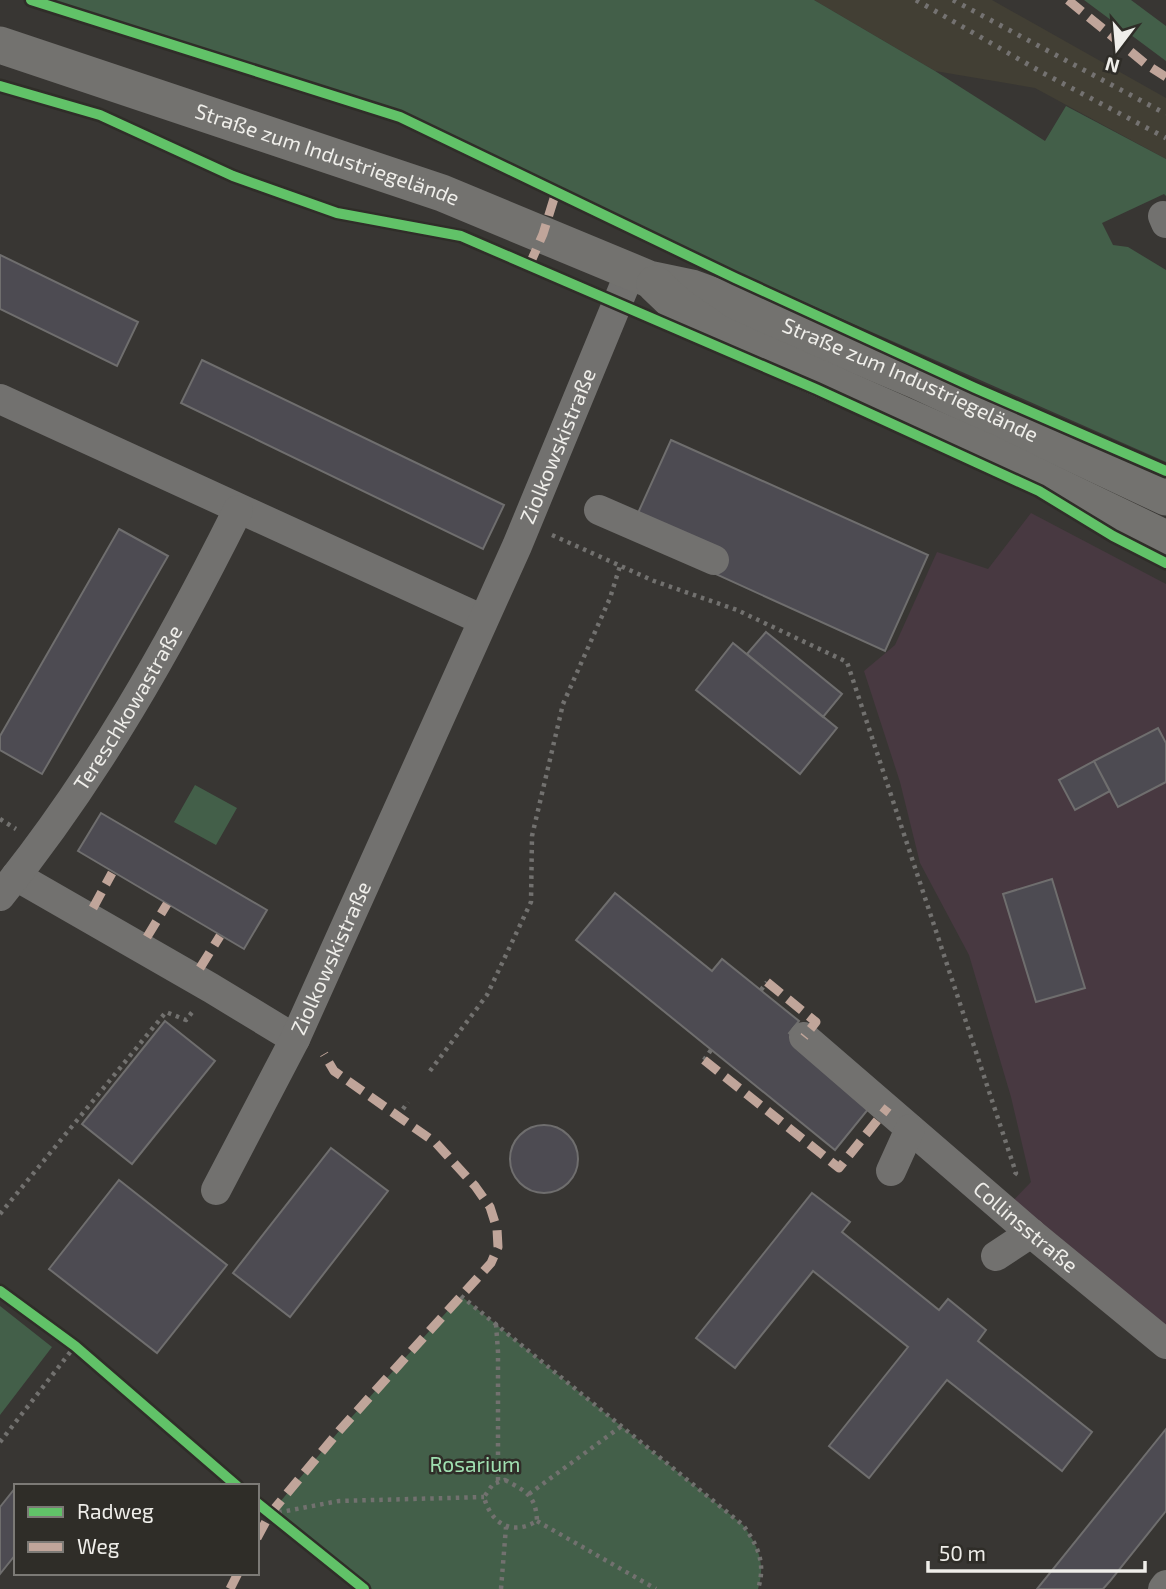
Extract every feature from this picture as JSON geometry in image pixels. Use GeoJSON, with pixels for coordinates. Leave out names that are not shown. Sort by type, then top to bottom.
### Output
{"type":"FeatureCollection","features":[{"type":"Feature","properties":{"kind":"main road","name":"Straße zum Industriegelände"},"geometry":{"type":"LineString","coordinates":[[0,45],[442,193],[640,274],[692,288],[733,303],[881,365],[1166,497]]}},
{"type":"Feature","properties":{"kind":"main road","name":"Straße zum Industriegelände"},"geometry":{"type":"LineString","coordinates":[[640,274],[677,305],[719,334],[986,452],[1166,539]]}},
{"type":"Feature","properties":{"kind":"street","name":"Ziolkowskistraße"},"geometry":{"type":"LineString","coordinates":[[8,886],[211,988],[295,1039],[640,274]]}},
{"type":"Feature","properties":{"kind":"street"},"geometry":{"type":"LineString","coordinates":[[0,399],[483,620]]}},
{"type":"Feature","properties":{"kind":"street","name":"Tereschkowastraße"},"geometry":{"type":"LineString","coordinates":[[8,886],[75,793],[136,700],[238,510]]}},
{"type":"Feature","properties":{"kind":"street"},"geometry":{"type":"LineString","coordinates":[[599,510],[714,560]]}},
{"type":"Feature","properties":{"kind":"street","name":"Collinsstraße"},"geometry":{"type":"LineString","coordinates":[[804,1037],[1031,1233],[1166,1344]]}},
{"type":"Feature","properties":{"kind":"street"},"geometry":{"type":"LineString","coordinates":[[216,1190],[295,1039]]}},
{"type":"Feature","properties":{"kind":"street"},"geometry":{"type":"LineString","coordinates":[[891,1171],[910,1129]]}},
{"type":"Feature","properties":{"kind":"street"},"geometry":{"type":"LineString","coordinates":[[996,1256],[1031,1233]]}},
{"type":"Feature","properties":{"kind":"path"},"geometry":{"type":"LineString","coordinates":[[526,523],[677,590],[737,610],[847,662],[1016,1173],[994,1201]]}},
{"type":"Feature","properties":{"kind":"path"},"geometry":{"type":"LineString","coordinates":[[430,1071],[487,995],[531,902],[533,836],[563,705],[610,598],[620,566]]}},
{"type":"Feature","properties":{"kind":"path"},"geometry":{"type":"LineString","coordinates":[[761,990],[767,982]]}},
{"type":"Feature","properties":{"kind":"path"},"geometry":{"type":"LineString","coordinates":[[0,1214],[166,1012],[186,1020],[211,988]]}},
{"type":"Feature","properties":{"kind":"path"},"geometry":{"type":"LineString","coordinates":[[704,1060],[711,1050]]}},
{"type":"Feature","properties":{"kind":"path"},"geometry":{"type":"LineString","coordinates":[[398,1116],[408,1102]]}},
{"type":"Feature","properties":{"kind":"path"},"geometry":{"type":"LineString","coordinates":[[461,1296],[743,1525],[758,1546],[762,1562],[758,1589]]}},
{"type":"Feature","properties":{"kind":"path"},"geometry":{"type":"LineString","coordinates":[[496,1324],[498,1482]]}},
{"type":"Feature","properties":{"kind":"path"},"geometry":{"type":"LineString","coordinates":[[0,1442],[75,1346]]}},
{"type":"Feature","properties":{"kind":"path"},"geometry":{"type":"LineString","coordinates":[[529,1494],[623,1425]]}},
{"type":"Feature","properties":{"kind":"path"},"geometry":{"type":"LineString","coordinates":[[505,1480],[529,1494],[537,1508],[537,1521],[526,1528],[506,1527],[487,1509],[484,1497],[493,1484],[505,1480]]}},
{"type":"Feature","properties":{"kind":"path"},"geometry":{"type":"LineString","coordinates":[[270,1514],[339,1501],[484,1497]]}},
{"type":"Feature","properties":{"kind":"path"},"geometry":{"type":"LineString","coordinates":[[537,1521],[656,1589]]}},
{"type":"Feature","properties":{"kind":"path"},"geometry":{"type":"LineString","coordinates":[[501,1589],[506,1527]]}},
{"type":"Feature","properties":{"kind":"shaded area"},"geometry":{"type":"Polygon","coordinates":[[[814,0],[992,0],[1166,98],[1166,159],[1035,88],[935,71],[814,0]]]}},
{"type":"Feature","properties":{"kind":"shaded area"},"geometry":{"type":"Polygon","coordinates":[[[1031,513],[1166,584],[1166,1336],[1006,1208],[1031,1182],[1011,1097],[969,955],[920,863],[900,782],[864,671],[895,645],[937,552],[988,569],[1031,513]]]}},
{"type":"Feature","properties":{"kind":"green space"},"geometry":{"type":"Polygon","coordinates":[[[50,0],[814,0],[935,71],[1045,141],[1066,106],[1166,159],[1166,196],[1164,194],[1102,223],[1113,245],[1128,247],[1166,270],[1166,462],[738,273],[608,211],[556,192],[400,117],[50,0]]]}},
{"type":"Feature","properties":{"kind":"green space"},"geometry":{"type":"Polygon","coordinates":[[[1084,0],[1131,0],[1166,26],[1166,61],[1084,0]]]}},
{"type":"Feature","properties":{"kind":"green space"},"geometry":{"type":"Polygon","coordinates":[[[195,785],[237,808],[216,845],[174,822],[195,785]]]}},
{"type":"Feature","properties":{"kind":"green space","name":"Rosarium"},"geometry":{"type":"Polygon","coordinates":[[[461,1296],[743,1525],[753,1540],[761,1563],[758,1589],[364,1589],[270,1514],[339,1431],[461,1296]]]}},
{"type":"Feature","properties":{"kind":"green space"},"geometry":{"type":"Polygon","coordinates":[[[0,1306],[52,1347],[0,1415],[0,1306]]]}},
{"type":"Feature","properties":{"kind":"building"},"geometry":{"type":"Polygon","coordinates":[[[0,255],[138,322],[117,366],[0,309],[0,255]]]}},
{"type":"Feature","properties":{"kind":"building"},"geometry":{"type":"Polygon","coordinates":[[[202,360],[504,505],[483,549],[181,403],[202,360]]]}},
{"type":"Feature","properties":{"kind":"building"},"geometry":{"type":"Polygon","coordinates":[[[671,440],[928,555],[885,651],[709,571],[638,513],[671,440]]]}},
{"type":"Feature","properties":{"kind":"building"},"geometry":{"type":"Polygon","coordinates":[[[119,529],[168,556],[42,774],[0,750],[0,736],[119,529]]]}},
{"type":"Feature","properties":{"kind":"building"},"geometry":{"type":"Polygon","coordinates":[[[766,632],[842,694],[823,717],[747,654],[766,632]]]}},
{"type":"Feature","properties":{"kind":"building"},"geometry":{"type":"Polygon","coordinates":[[[733,643],[837,728],[800,774],[696,690],[733,643]]]}},
{"type":"Feature","properties":{"kind":"building"},"geometry":{"type":"Polygon","coordinates":[[[1158,728],[1166,743],[1166,782],[1118,807],[1094,761],[1158,728]]]}},
{"type":"Feature","properties":{"kind":"building"},"geometry":{"type":"Polygon","coordinates":[[[1094,761],[1110,791],[1075,810],[1059,780],[1094,761]]]}},
{"type":"Feature","properties":{"kind":"building"},"geometry":{"type":"Polygon","coordinates":[[[101,813],[267,910],[244,949],[78,851],[101,813]]]}},
{"type":"Feature","properties":{"kind":"building"},"geometry":{"type":"Polygon","coordinates":[[[1052,879],[1085,988],[1036,1002],[1003,894],[1052,879]]]}},
{"type":"Feature","properties":{"kind":"building"},"geometry":{"type":"Polygon","coordinates":[[[615,893],[712,971],[722,959],[799,1021],[789,1033],[874,1102],[835,1150],[576,940],[615,893]]]}},
{"type":"Feature","properties":{"kind":"building"},"geometry":{"type":"Polygon","coordinates":[[[165,1021],[215,1061],[132,1164],[82,1124],[165,1021]]]}},
{"type":"Feature","properties":{"kind":"building"},"geometry":{"type":"Polygon","coordinates":[[[544,1125],[557,1128],[568,1135],[575,1146],[578,1159],[575,1172],[568,1183],[557,1190],[544,1193],[531,1190],[520,1183],[513,1172],[510,1159],[513,1146],[520,1135],[531,1128],[544,1125]]]}},
{"type":"Feature","properties":{"kind":"building"},"geometry":{"type":"Polygon","coordinates":[[[331,1148],[388,1191],[290,1317],[233,1273],[331,1148]]]}},
{"type":"Feature","properties":{"kind":"building"},"geometry":{"type":"Polygon","coordinates":[[[119,1180],[227,1265],[157,1353],[49,1269],[119,1180]]]}},
{"type":"Feature","properties":{"kind":"building"},"geometry":{"type":"Polygon","coordinates":[[[812,1193],[850,1222],[842,1232],[939,1310],[948,1299],[986,1330],[978,1341],[1092,1432],[1062,1471],[947,1380],[869,1478],[829,1446],[908,1347],[813,1271],[735,1368],[696,1338],[812,1193]]]}},
{"type":"Feature","properties":{"kind":"building"},"geometry":{"type":"Polygon","coordinates":[[[1166,1429],[1166,1511],[1110,1581],[1103,1589],[1037,1589],[1166,1429]]]}},
{"type":"Feature","properties":{"kind":"building"},"geometry":{"type":"Polygon","coordinates":[[[14,1490],[14,1556],[0,1574],[0,1507],[14,1490]]]}},
{"type":"Feature","properties":{"kind":"railway"},"geometry":{"type":"LineString","coordinates":[[916,0],[1043,73],[1166,138]]}},
{"type":"Feature","properties":{"kind":"railway"},"geometry":{"type":"LineString","coordinates":[[953,0],[1166,114]]}},
{"type":"Feature","properties":{"kind":"marked path"},"geometry":{"type":"LineString","coordinates":[[1068,0],[1147,65],[1166,77]]}},
{"type":"Feature","properties":{"kind":"marked path"},"geometry":{"type":"LineString","coordinates":[[529,266],[543,234],[556,192]]}},
{"type":"Feature","properties":{"kind":"marked path"},"geometry":{"type":"LineString","coordinates":[[93,908],[112,873]]}},
{"type":"Feature","properties":{"kind":"marked path"},"geometry":{"type":"LineString","coordinates":[[147,937],[167,904]]}},
{"type":"Feature","properties":{"kind":"marked path"},"geometry":{"type":"LineString","coordinates":[[200,968],[220,936]]}},
{"type":"Feature","properties":{"kind":"marked path"},"geometry":{"type":"LineString","coordinates":[[767,982],[816,1022],[804,1037]]}},
{"type":"Feature","properties":{"kind":"marked path"},"geometry":{"type":"LineString","coordinates":[[259,1534],[270,1514],[339,1431],[491,1263],[498,1247],[497,1229],[490,1207],[475,1186],[436,1143],[334,1071],[324,1054]]}},
{"type":"Feature","properties":{"kind":"marked path"},"geometry":{"type":"LineString","coordinates":[[704,1060],[839,1168],[888,1107]]}},
{"type":"Feature","properties":{"kind":"marked path"},"geometry":{"type":"LineString","coordinates":[[230,1589],[237,1575]]}},
{"type":"Feature","properties":{"kind":"cycle path"},"geometry":{"type":"LineString","coordinates":[[31,0],[400,117],[735,278],[975,388],[1166,471]]}},
{"type":"Feature","properties":{"kind":"cycle path"},"geometry":{"type":"LineString","coordinates":[[0,86],[100,115],[233,176],[337,213],[461,236],[816,389],[1039,491],[1113,536],[1166,563]]}},
{"type":"Feature","properties":{"kind":"cycle path"},"geometry":{"type":"LineString","coordinates":[[0,1291],[75,1346],[235,1484]]}},
{"type":"Feature","properties":{"kind":"cycle path"},"geometry":{"type":"LineString","coordinates":[[259,1505],[364,1589]]}}]}
